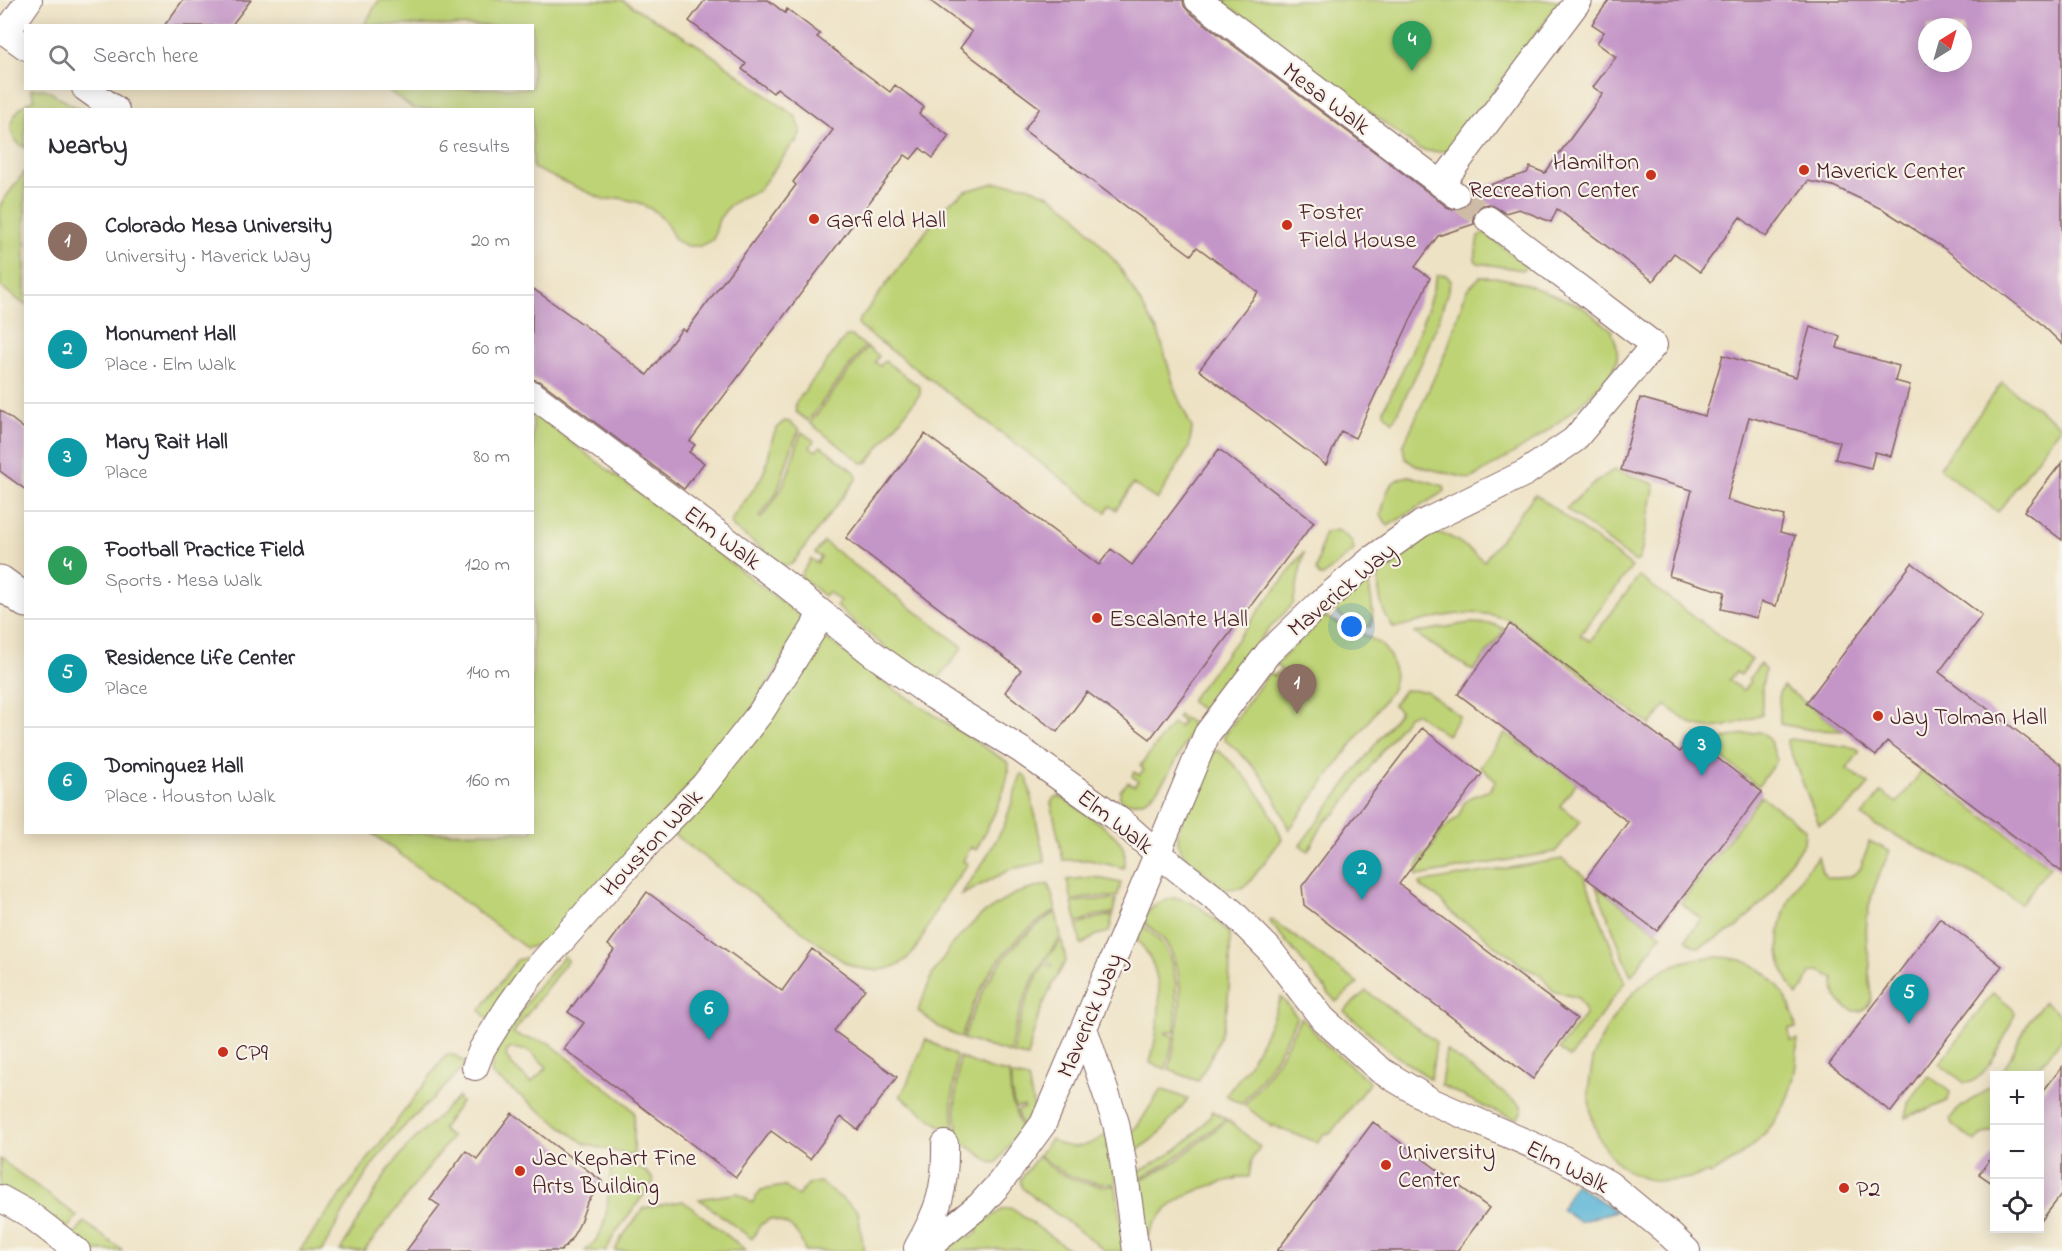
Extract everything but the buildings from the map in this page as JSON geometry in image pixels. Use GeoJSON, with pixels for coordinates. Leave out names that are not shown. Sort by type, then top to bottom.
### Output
{"type":"FeatureCollection","features":[{"type":"Feature","properties":{"kind":"street"},"geometry":{"type":"LineString","coordinates":[[11,36],[29,0]]}},
{"type":"Feature","properties":{"kind":"street","name":"Mesa Walk"},"geometry":{"type":"LineString","coordinates":[[1198,0],[1448,189],[1579,0]]}},
{"type":"Feature","properties":{"kind":"street"},"geometry":{"type":"LineString","coordinates":[[88,90],[113,108]]}},
{"type":"Feature","properties":{"kind":"street","name":"Maverick Way"},"geometry":{"type":"LineString","coordinates":[[923,1251],[980,1205],[1042,1124],[1207,734],[1268,653],[1318,604],[1372,559],[1420,524],[1525,473],[1574,440],[1654,345],[1488,219]]}},
{"type":"Feature","properties":{"kind":"street","name":"Elm Walk"},"geometry":{"type":"LineString","coordinates":[[534,396],[880,659],[933,696],[1021,750],[1122,822],[1246,926],[1269,949],[1323,1019],[1380,1070],[1433,1102],[1562,1158],[1609,1184],[1687,1251]]}},
{"type":"Feature","properties":{"kind":"street"},"geometry":{"type":"LineString","coordinates":[[0,582],[24,600]]}},
{"type":"Feature","properties":{"kind":"street","name":"Houston Walk"},"geometry":{"type":"LineString","coordinates":[[475,1067],[482,1049],[532,974],[658,831],[704,785],[761,712],[814,628],[820,612]]}},
{"type":"Feature","properties":{"kind":"street"},"geometry":{"type":"LineString","coordinates":[[1084,1028],[1116,1124],[1136,1251]]}},
{"type":"Feature","properties":{"kind":"street"},"geometry":{"type":"LineString","coordinates":[[915,1251],[937,1210],[944,1188],[945,1144]]}},
{"type":"Feature","properties":{"kind":"street"},"geometry":{"type":"LineString","coordinates":[[0,1198],[29,1214],[77,1251]]}},
{"type":"Feature","properties":{"kind":"green space"},"geometry":{"type":"Polygon","coordinates":[[[379,0],[622,0],[701,47],[796,117],[801,130],[797,143],[795,141],[758,191],[742,197],[729,206],[719,219],[713,240],[700,246],[687,246],[676,241],[666,223],[655,211],[637,202],[619,198],[605,200],[534,168],[534,108],[413,108],[387,90],[534,90],[534,24],[365,24],[379,0]]]}},
{"type":"Feature","properties":{"kind":"green space"},"geometry":{"type":"Polygon","coordinates":[[[1221,0],[1561,0],[1457,144],[1448,150],[1436,152],[1419,149],[1221,0]]]}},
{"type":"Feature","properties":{"kind":"green space"},"geometry":{"type":"Polygon","coordinates":[[[31,90],[47,90],[77,108],[24,108],[24,147],[13,136],[12,122],[20,108],[35,99],[31,90]]]}},
{"type":"Feature","properties":{"kind":"green space"},"geometry":{"type":"Polygon","coordinates":[[[24,172],[24,304],[0,286],[0,205],[24,172]]]}},
{"type":"Feature","properties":{"kind":"green space"},"geometry":{"type":"Polygon","coordinates":[[[995,183],[1024,185],[1051,196],[1074,213],[1119,266],[1159,334],[1176,393],[1192,428],[1189,448],[1157,500],[1133,484],[1116,510],[1110,506],[1106,512],[859,326],[858,322],[945,206],[966,191],[995,183]]]}},
{"type":"Feature","properties":{"kind":"green space"},"geometry":{"type":"Polygon","coordinates":[[[1485,233],[1527,266],[1523,270],[1478,263],[1475,260],[1478,236],[1485,233]]]}},
{"type":"Feature","properties":{"kind":"green space"},"geometry":{"type":"Polygon","coordinates":[[[1437,275],[1446,275],[1451,281],[1421,364],[1393,422],[1384,413],[1384,409],[1411,352],[1437,275]]]}},
{"type":"Feature","properties":{"kind":"green space"},"geometry":{"type":"Polygon","coordinates":[[[1480,277],[1496,277],[1523,283],[1581,306],[1613,331],[1618,355],[1609,376],[1561,420],[1502,461],[1470,479],[1414,465],[1405,458],[1403,446],[1448,347],[1466,291],[1480,277]]]}},
{"type":"Feature","properties":{"kind":"green space"},"geometry":{"type":"Polygon","coordinates":[[[846,336],[852,336],[865,346],[808,421],[796,412],[795,404],[846,336]]]}},
{"type":"Feature","properties":{"kind":"green space"},"geometry":{"type":"Polygon","coordinates":[[[867,347],[879,356],[875,362],[880,366],[885,361],[920,387],[920,394],[868,462],[862,463],[810,423],[867,347]]]}},
{"type":"Feature","properties":{"kind":"green space"},"geometry":{"type":"Polygon","coordinates":[[[2002,383],[2061,426],[1998,512],[1939,468],[2002,383]]]}},
{"type":"Feature","properties":{"kind":"green space"},"geometry":{"type":"Polygon","coordinates":[[[534,414],[793,610],[801,617],[804,624],[749,715],[556,941],[526,948],[373,834],[534,834],[534,414]]]}},
{"type":"Feature","properties":{"kind":"green space"},"geometry":{"type":"Polygon","coordinates":[[[785,421],[800,430],[776,493],[759,517],[761,518],[769,508],[783,486],[802,432],[814,441],[810,447],[816,451],[821,446],[855,472],[857,478],[792,564],[785,566],[733,527],[731,521],[762,476],[773,436],[785,421]]]}},
{"type":"Feature","properties":{"kind":"green space"},"geometry":{"type":"Polygon","coordinates":[[[1614,470],[1655,484],[1638,561],[1634,561],[1566,509],[1588,488],[1614,470]]]}},
{"type":"Feature","properties":{"kind":"green space"},"geometry":{"type":"Polygon","coordinates":[[[1409,476],[1444,486],[1445,491],[1388,526],[1381,515],[1388,490],[1396,481],[1409,476]]]}},
{"type":"Feature","properties":{"kind":"green space"},"geometry":{"type":"Polygon","coordinates":[[[1535,494],[1632,567],[1580,635],[1590,641],[1639,576],[1752,660],[1741,675],[1736,672],[1729,680],[1743,691],[1760,664],[1765,670],[1762,715],[1713,728],[1697,726],[1666,705],[1650,725],[1509,620],[1475,613],[1440,617],[1394,628],[1385,615],[1380,600],[1379,569],[1387,562],[1391,567],[1399,561],[1395,556],[1423,538],[1438,533],[1459,542],[1484,561],[1535,494]]]}},
{"type":"Feature","properties":{"kind":"green space"},"geometry":{"type":"Polygon","coordinates":[[[1338,530],[1352,541],[1354,550],[1323,576],[1320,576],[1316,571],[1323,536],[1325,532],[1338,530]]]}},
{"type":"Feature","properties":{"kind":"green space"},"geometry":{"type":"Polygon","coordinates":[[[824,542],[963,647],[939,678],[928,675],[900,658],[836,606],[840,601],[828,592],[824,596],[803,579],[801,574],[811,559],[817,563],[821,557],[815,553],[824,542]]]}},
{"type":"Feature","properties":{"kind":"green space"},"geometry":{"type":"Polygon","coordinates":[[[1304,552],[1293,604],[1265,633],[1206,709],[1201,709],[1190,701],[1304,552]]]}},
{"type":"Feature","properties":{"kind":"green space"},"geometry":{"type":"Polygon","coordinates":[[[1364,581],[1369,584],[1372,606],[1373,617],[1370,627],[1344,618],[1334,607],[1364,581]]]}},
{"type":"Feature","properties":{"kind":"green space"},"geometry":{"type":"Polygon","coordinates":[[[1326,617],[1364,635],[1384,648],[1391,658],[1394,671],[1393,688],[1289,830],[1271,790],[1247,760],[1225,740],[1224,736],[1269,673],[1274,676],[1281,669],[1276,665],[1321,618],[1326,617]]]}},
{"type":"Feature","properties":{"kind":"green space"},"geometry":{"type":"Polygon","coordinates":[[[1469,623],[1492,624],[1505,629],[1473,671],[1414,633],[1469,623]]]}},
{"type":"Feature","properties":{"kind":"green space"},"geometry":{"type":"Polygon","coordinates":[[[826,638],[886,684],[1009,763],[1006,785],[992,819],[976,850],[971,847],[963,861],[968,864],[943,899],[920,942],[906,960],[879,970],[859,968],[841,960],[672,833],[819,640],[826,638]]]}},
{"type":"Feature","properties":{"kind":"green space"},"geometry":{"type":"Polygon","coordinates":[[[1783,686],[1843,731],[1812,730],[1780,724],[1779,693],[1783,686]]]}},
{"type":"Feature","properties":{"kind":"green space"},"geometry":{"type":"Polygon","coordinates":[[[1404,690],[1426,691],[1460,716],[1447,735],[1415,713],[1408,716],[1337,812],[1325,821],[1308,851],[1300,845],[1400,711],[1393,705],[1404,690]]]}},
{"type":"Feature","properties":{"kind":"green space"},"geometry":{"type":"Polygon","coordinates":[[[1179,715],[1191,723],[1193,728],[1166,777],[1147,799],[1124,802],[1120,798],[1120,791],[1128,782],[1134,786],[1138,781],[1132,776],[1134,772],[1139,775],[1144,770],[1140,766],[1173,723],[1179,727],[1183,722],[1177,717],[1179,715]]]}},
{"type":"Feature","properties":{"kind":"green space"},"geometry":{"type":"Polygon","coordinates":[[[1759,732],[1769,740],[1777,760],[1758,786],[1711,749],[1726,738],[1759,732]]]}},
{"type":"Feature","properties":{"kind":"green space"},"geometry":{"type":"Polygon","coordinates":[[[1505,733],[1577,782],[1560,806],[1581,821],[1555,852],[1417,876],[1421,858],[1433,846],[1442,830],[1458,817],[1464,803],[1469,798],[1490,790],[1496,780],[1480,767],[1505,733]]]}},
{"type":"Feature","properties":{"kind":"green space"},"geometry":{"type":"Polygon","coordinates":[[[1790,739],[1856,748],[1860,751],[1847,769],[1869,784],[1841,813],[1819,824],[1787,743],[1790,739]]]}},
{"type":"Feature","properties":{"kind":"green space"},"geometry":{"type":"Polygon","coordinates":[[[1217,751],[1240,771],[1257,791],[1282,839],[1248,884],[1241,888],[1227,889],[1220,886],[1182,853],[1178,842],[1178,833],[1187,800],[1193,802],[1199,789],[1194,787],[1213,752],[1217,751]]]}},
{"type":"Feature","properties":{"kind":"green space"},"geometry":{"type":"Polygon","coordinates":[[[1922,771],[2050,866],[2021,904],[1987,881],[1877,826],[1862,816],[1881,792],[1897,803],[1922,771]]]}},
{"type":"Feature","properties":{"kind":"green space"},"geometry":{"type":"Polygon","coordinates":[[[1023,774],[1027,777],[1045,862],[1011,869],[960,896],[1004,826],[1023,774]]]}},
{"type":"Feature","properties":{"kind":"green space"},"geometry":{"type":"Polygon","coordinates":[[[1059,796],[1118,839],[1124,850],[1124,868],[1089,860],[1063,860],[1051,803],[1059,796]]]}},
{"type":"Feature","properties":{"kind":"green space"},"geometry":{"type":"Polygon","coordinates":[[[1761,796],[1805,829],[1804,843],[1788,864],[1774,889],[1736,928],[1700,947],[1694,946],[1686,939],[1701,919],[1681,903],[1761,796]]]}},
{"type":"Feature","properties":{"kind":"green space"},"geometry":{"type":"Polygon","coordinates":[[[1869,841],[1890,851],[1876,885],[1867,919],[1871,1000],[1863,1010],[1846,1008],[1835,992],[1834,978],[1819,971],[1810,973],[1797,996],[1784,973],[1779,944],[1783,916],[1794,890],[1818,856],[1822,872],[1827,878],[1840,878],[1857,872],[1868,849],[1869,841]]]}},
{"type":"Feature","properties":{"kind":"green space"},"geometry":{"type":"Polygon","coordinates":[[[1562,859],[1584,876],[1625,982],[1570,1058],[1559,1049],[1585,1015],[1585,1009],[1578,998],[1553,991],[1540,974],[1522,967],[1512,956],[1495,946],[1477,929],[1458,919],[1436,896],[1421,888],[1419,883],[1562,859]]]}},
{"type":"Feature","properties":{"kind":"green space"},"geometry":{"type":"Polygon","coordinates":[[[1093,877],[1121,883],[1117,897],[1089,897],[1072,901],[1067,880],[1093,877]]]}},
{"type":"Feature","properties":{"kind":"green space"},"geometry":{"type":"Polygon","coordinates":[[[1049,884],[1056,910],[1022,935],[996,965],[976,999],[961,1038],[939,1027],[918,1011],[932,975],[953,943],[981,915],[1014,894],[1049,884]]]}},
{"type":"Feature","properties":{"kind":"green space"},"geometry":{"type":"Polygon","coordinates":[[[1596,886],[1661,935],[1631,976],[1596,886]]]}},
{"type":"Feature","properties":{"kind":"green space"},"geometry":{"type":"Polygon","coordinates":[[[1174,898],[1197,906],[1230,933],[1229,982],[1225,1018],[1212,1056],[1198,1081],[1169,1070],[1180,1005],[1178,973],[1166,943],[1142,921],[1155,905],[1174,898]]]}},
{"type":"Feature","properties":{"kind":"green space"},"geometry":{"type":"Polygon","coordinates":[[[1088,900],[1116,900],[1113,913],[1094,916],[1077,923],[1072,903],[1088,900]]]}},
{"type":"Feature","properties":{"kind":"green space"},"geometry":{"type":"Polygon","coordinates":[[[1056,912],[1061,937],[1027,992],[1017,1020],[1010,1053],[963,1039],[979,1000],[998,967],[1022,938],[1056,912]]]}},
{"type":"Feature","properties":{"kind":"green space"},"geometry":{"type":"Polygon","coordinates":[[[1113,915],[1109,932],[1097,935],[1081,945],[1077,926],[1093,919],[1113,915]]]}},
{"type":"Feature","properties":{"kind":"green space"},"geometry":{"type":"Polygon","coordinates":[[[1271,919],[1358,983],[1336,1002],[1270,922],[1271,919]]]}},
{"type":"Feature","properties":{"kind":"green space"},"geometry":{"type":"Polygon","coordinates":[[[1141,924],[1155,936],[1168,953],[1175,975],[1177,998],[1175,1032],[1166,1032],[1174,1036],[1166,1069],[1150,1063],[1159,1015],[1158,983],[1147,953],[1137,940],[1141,924]]]}},
{"type":"Feature","properties":{"kind":"green space"},"geometry":{"type":"Polygon","coordinates":[[[1062,940],[1066,961],[1042,1007],[1028,1057],[1013,1054],[1028,995],[1045,963],[1051,967],[1053,965],[1045,959],[1062,940]]]}},
{"type":"Feature","properties":{"kind":"green space"},"geometry":{"type":"Polygon","coordinates":[[[544,954],[494,1023],[485,1017],[480,1010],[517,960],[544,954]]]}},
{"type":"Feature","properties":{"kind":"green space"},"geometry":{"type":"Polygon","coordinates":[[[564,956],[568,960],[513,1033],[549,1043],[627,1104],[634,1112],[634,1156],[585,1144],[491,1074],[493,1054],[534,992],[564,956]],[[512,1048],[507,1051],[506,1056],[531,1083],[547,1067],[529,1051],[512,1048]]]}},
{"type":"Feature","properties":{"kind":"green space"},"geometry":{"type":"Polygon","coordinates":[[[1717,957],[1738,959],[1761,970],[1784,995],[1794,1017],[1796,1028],[1789,1028],[1790,1041],[1797,1040],[1792,1085],[1775,1121],[1747,1151],[1729,1163],[1709,1175],[1708,1173],[1671,1181],[1648,1179],[1619,1164],[1599,1138],[1590,1105],[1589,1085],[1592,1060],[1612,1021],[1624,1003],[1639,988],[1655,975],[1674,965],[1694,959],[1717,957]]]}},
{"type":"Feature","properties":{"kind":"green space"},"geometry":{"type":"Polygon","coordinates":[[[1366,991],[1436,1042],[1431,1079],[1396,1056],[1344,1011],[1366,991]]]}},
{"type":"Feature","properties":{"kind":"green space"},"geometry":{"type":"Polygon","coordinates":[[[1993,993],[2013,1009],[2015,1014],[1989,1066],[1973,1081],[1965,1083],[1939,1064],[1993,993]]]}},
{"type":"Feature","properties":{"kind":"green space"},"geometry":{"type":"Polygon","coordinates":[[[1281,997],[1297,1017],[1272,1063],[1241,1104],[1226,1095],[1258,1049],[1281,997]]]}},
{"type":"Feature","properties":{"kind":"green space"},"geometry":{"type":"Polygon","coordinates":[[[2044,1002],[2062,1016],[2061,1040],[2035,1071],[2003,1071],[2029,1021],[2044,1002]]]}},
{"type":"Feature","properties":{"kind":"green space"},"geometry":{"type":"Polygon","coordinates":[[[1301,1017],[1328,1047],[1370,1082],[1330,1134],[1325,1133],[1317,1143],[1274,1125],[1272,1127],[1244,1105],[1276,1064],[1301,1017]]]}},
{"type":"Feature","properties":{"kind":"green space"},"geometry":{"type":"Polygon","coordinates":[[[926,1039],[956,1056],[952,1105],[955,1137],[900,1096],[926,1039]]]}},
{"type":"Feature","properties":{"kind":"green space"},"geometry":{"type":"Polygon","coordinates":[[[1446,1050],[1521,1106],[1522,1111],[1517,1119],[1491,1110],[1441,1085],[1446,1050]]]}},
{"type":"Feature","properties":{"kind":"green space"},"geometry":{"type":"Polygon","coordinates":[[[447,1054],[456,1056],[466,1064],[388,1144],[361,1183],[322,1251],[299,1251],[447,1054]]]}},
{"type":"Feature","properties":{"kind":"green space"},"geometry":{"type":"Polygon","coordinates":[[[959,1057],[992,1070],[1009,1073],[1011,1098],[1021,1129],[997,1162],[992,1163],[958,1139],[955,1107],[959,1057]]]}},
{"type":"Feature","properties":{"kind":"green space"},"geometry":{"type":"Polygon","coordinates":[[[1011,1075],[1028,1079],[1034,1109],[1022,1127],[1017,1111],[1025,1108],[1024,1106],[1015,1108],[1011,1090],[1011,1075]]]}},
{"type":"Feature","properties":{"kind":"green space"},"geometry":{"type":"Polygon","coordinates":[[[1929,1076],[1950,1092],[1948,1100],[1906,1118],[1908,1103],[1929,1076]]]}},
{"type":"Feature","properties":{"kind":"green space"},"geometry":{"type":"Polygon","coordinates":[[[1990,1086],[1990,1132],[1975,1142],[1952,1124],[1950,1119],[1959,1109],[1990,1086]]]}},
{"type":"Feature","properties":{"kind":"green space"},"geometry":{"type":"Polygon","coordinates":[[[1161,1089],[1188,1099],[1160,1133],[1133,1154],[1130,1133],[1139,1124],[1161,1089]]]}},
{"type":"Feature","properties":{"kind":"green space"},"geometry":{"type":"Polygon","coordinates":[[[458,1097],[461,1102],[442,1129],[452,1137],[364,1251],[340,1251],[386,1173],[409,1145],[458,1097]]]}},
{"type":"Feature","properties":{"kind":"green space"},"geometry":{"type":"Polygon","coordinates":[[[1213,1111],[1226,1119],[1168,1163],[1136,1180],[1135,1173],[1178,1148],[1197,1131],[1213,1111]]]}},
{"type":"Feature","properties":{"kind":"green space"},"geometry":{"type":"Polygon","coordinates":[[[1228,1120],[1260,1147],[1252,1159],[1249,1177],[1237,1177],[1184,1197],[1163,1213],[1148,1236],[1144,1235],[1136,1182],[1173,1163],[1228,1120]]]}},
{"type":"Feature","properties":{"kind":"green space"},"geometry":{"type":"Polygon","coordinates":[[[1108,1133],[1110,1145],[1105,1148],[1111,1146],[1116,1184],[1093,1182],[1066,1174],[1039,1155],[1051,1139],[1073,1147],[1088,1144],[1108,1133]]]}},
{"type":"Feature","properties":{"kind":"green space"},"geometry":{"type":"Polygon","coordinates":[[[1038,1156],[1055,1170],[1074,1180],[1094,1185],[1116,1186],[1125,1251],[1106,1251],[1022,1188],[1020,1180],[1038,1156]]]}},
{"type":"Feature","properties":{"kind":"green space"},"geometry":{"type":"Polygon","coordinates":[[[0,1159],[77,1216],[66,1230],[0,1189],[0,1159]]]}},
{"type":"Feature","properties":{"kind":"green space"},"geometry":{"type":"Polygon","coordinates":[[[613,1161],[641,1169],[654,1181],[614,1235],[606,1251],[585,1251],[594,1242],[604,1221],[613,1161]]]}},
{"type":"Feature","properties":{"kind":"green space"},"geometry":{"type":"Polygon","coordinates":[[[820,1182],[858,1211],[864,1251],[805,1251],[800,1238],[793,1229],[784,1223],[770,1219],[760,1225],[752,1239],[699,1199],[738,1193],[752,1203],[761,1190],[784,1186],[798,1196],[808,1184],[820,1182]]]}},
{"type":"Feature","properties":{"kind":"green space"},"geometry":{"type":"Polygon","coordinates":[[[683,1201],[747,1251],[615,1251],[620,1240],[644,1208],[683,1201]]]}},
{"type":"Feature","properties":{"kind":"green space"},"geometry":{"type":"Polygon","coordinates":[[[1011,1208],[1071,1251],[996,1249],[946,1251],[967,1234],[971,1238],[978,1232],[975,1228],[1003,1209],[1011,1208]]]}},
{"type":"Feature","properties":{"kind":"green space"},"geometry":{"type":"Polygon","coordinates":[[[84,1222],[123,1251],[92,1251],[73,1236],[84,1222]]]}},
{"type":"Feature","properties":{"kind":"water"},"geometry":{"type":"Polygon","coordinates":[[[1575,1184],[1616,1211],[1579,1222],[1561,1209],[1575,1184]]]}},
{"type":"Feature","properties":{"kind":"tunnel"},"geometry":{"type":"LineString","coordinates":[[1456,195],[1488,219]]}},
{"type":"Feature","properties":{"kind":"place","name":"Football Practice Field"},"geometry":{"type":"Point","coordinates":[1412,71]}},
{"type":"Feature","properties":{"kind":"place","name":"Maverick Center"},"geometry":{"type":"Point","coordinates":[1804,170]}},
{"type":"Feature","properties":{"kind":"place","name":"Hamilton Recreation Center"},"geometry":{"type":"Point","coordinates":[1651,175]}},
{"type":"Feature","properties":{"kind":"place","name":"Garfield Hall"},"geometry":{"type":"Point","coordinates":[814,219]}},
{"type":"Feature","properties":{"kind":"place","name":"Foster Field House"},"geometry":{"type":"Point","coordinates":[1287,225]}},
{"type":"Feature","properties":{"kind":"place","name":"Escalante Hall"},"geometry":{"type":"Point","coordinates":[1097,618]}},
{"type":"Feature","properties":{"kind":"place","name":"Colorado Mesa University"},"geometry":{"type":"Point","coordinates":[1297,714]}},
{"type":"Feature","properties":{"kind":"place","name":"Jay Tolman Hall"},"geometry":{"type":"Point","coordinates":[1878,716]}},
{"type":"Feature","properties":{"kind":"place","name":"Mary Rait Hall"},"geometry":{"type":"Point","coordinates":[1702,776]}},
{"type":"Feature","properties":{"kind":"place","name":"Monument Hall"},"geometry":{"type":"Point","coordinates":[1362,900]}},
{"type":"Feature","properties":{"kind":"place","name":"Residence Life Center"},"geometry":{"type":"Point","coordinates":[1909,1024]}},
{"type":"Feature","properties":{"kind":"place","name":"Dominguez Hall"},"geometry":{"type":"Point","coordinates":[709,1040]}},
{"type":"Feature","properties":{"kind":"place","name":"CP9"},"geometry":{"type":"Point","coordinates":[223,1052]}},
{"type":"Feature","properties":{"kind":"place","name":"University Center"},"geometry":{"type":"Point","coordinates":[1386,1165]}},
{"type":"Feature","properties":{"kind":"place","name":"Jac Kephart Fine Arts Building"},"geometry":{"type":"Point","coordinates":[520,1171]}},
{"type":"Feature","properties":{"kind":"place","name":"P2"},"geometry":{"type":"Point","coordinates":[1844,1188]}}]}
